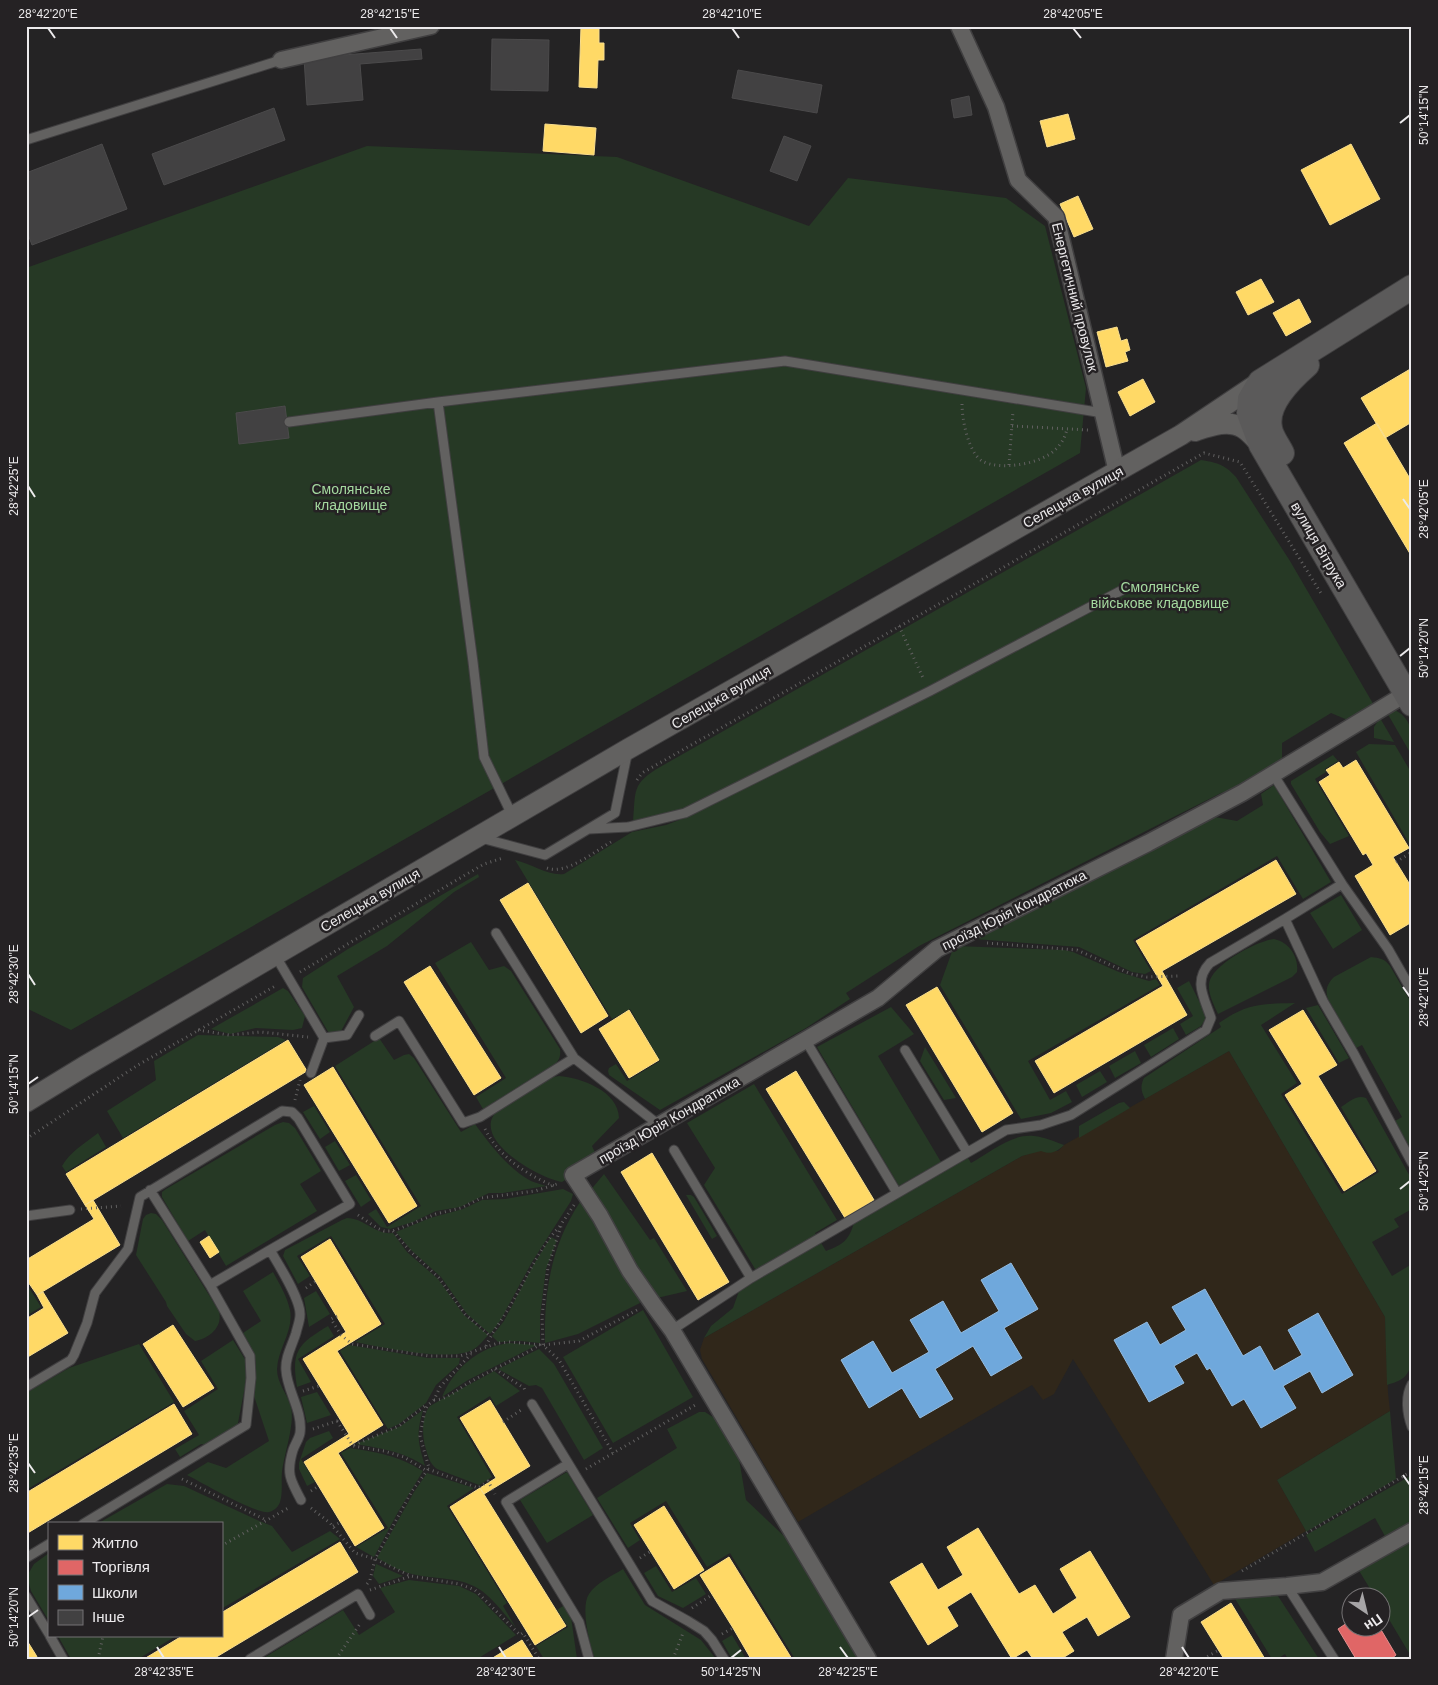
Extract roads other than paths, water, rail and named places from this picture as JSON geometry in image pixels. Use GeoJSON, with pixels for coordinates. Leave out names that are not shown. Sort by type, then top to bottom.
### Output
{"type":"FeatureCollection","features":[{"type":"Feature","properties":{"kind":"main road","name":"Селецька вулиця"},"geometry":{"type":"LineString","coordinates":[[1246,401],[1412,286]]}},
{"type":"Feature","properties":{"kind":"main road","name":"Селецька вулиця"},"geometry":{"type":"LineString","coordinates":[[1266,437],[1275,402],[1287,382],[1308,364],[1412,298]]}},
{"type":"Feature","properties":{"kind":"main road","name":"вулиця Вітрука"},"geometry":{"type":"LineString","coordinates":[[1246,401],[1410,691]]}},
{"type":"Feature","properties":{"kind":"street"},"geometry":{"type":"LineString","coordinates":[[281,60],[431,26]]}},
{"type":"Feature","properties":{"kind":"street","name":"Енергетичний провулок"},"geometry":{"type":"LineString","coordinates":[[959,26],[996,107],[1018,180],[1056,217],[1117,472]]}},
{"type":"Feature","properties":{"kind":"street","name":"Селецька вулиця"},"geometry":{"type":"LineString","coordinates":[[27,1099],[628,749],[1193,428],[1246,401],[1308,364]]}},
{"type":"Feature","properties":{"kind":"street"},"geometry":{"type":"LineString","coordinates":[[1193,428],[1246,401]]}},
{"type":"Feature","properties":{"kind":"street"},"geometry":{"type":"LineString","coordinates":[[1193,428],[1232,424],[1266,437]]}},
{"type":"Feature","properties":{"kind":"street","name":"проїзд Юрія Кондратюка"},"geometry":{"type":"LineString","coordinates":[[672,1330],[630,1271],[600,1216],[573,1175],[878,998],[937,949],[1148,843],[1242,793],[1410,691]]}},
{"type":"Feature","properties":{"kind":"street"},"geometry":{"type":"LineString","coordinates":[[672,1330],[868,1659]]}},
{"type":"Feature","properties":{"kind":"street"},"geometry":{"type":"LineString","coordinates":[[1174,1659],[1181,1615],[1221,1590],[1322,1582],[1412,1530]]}},
{"type":"Feature","properties":{"kind":"lane"},"geometry":{"type":"LineString","coordinates":[[26,140],[281,60]]}},
{"type":"Feature","properties":{"kind":"lane"},"geometry":{"type":"LineString","coordinates":[[289,422],[438,402],[786,361],[1103,413]]}},
{"type":"Feature","properties":{"kind":"lane"},"geometry":{"type":"LineString","coordinates":[[438,402],[484,757],[513,817]]}},
{"type":"Feature","properties":{"kind":"lane"},"geometry":{"type":"LineString","coordinates":[[589,829],[628,827],[685,813],[930,691],[1128,587]]}},
{"type":"Feature","properties":{"kind":"lane"},"geometry":{"type":"LineString","coordinates":[[478,837],[545,854],[589,829],[616,813],[628,749]]}},
{"type":"Feature","properties":{"kind":"lane"},"geometry":{"type":"LineString","coordinates":[[1274,774],[1342,884],[1388,949],[1412,991]]}},
{"type":"Feature","properties":{"kind":"lane"},"geometry":{"type":"LineString","coordinates":[[672,1330],[751,1278],[1006,1130],[1042,1125],[1071,1115],[1206,1030],[1211,1018],[1201,989],[1200,979],[1203,970],[1210,962],[1286,919],[1342,884]]}},
{"type":"Feature","properties":{"kind":"lane"},"geometry":{"type":"LineString","coordinates":[[1286,919],[1323,1001],[1354,1054],[1412,1163]]}},
{"type":"Feature","properties":{"kind":"lane"},"geometry":{"type":"LineString","coordinates":[[496,933],[574,1058],[659,1125]]}},
{"type":"Feature","properties":{"kind":"lane"},"geometry":{"type":"LineString","coordinates":[[275,955],[324,1038]]}},
{"type":"Feature","properties":{"kind":"lane"},"geometry":{"type":"LineString","coordinates":[[324,1038],[347,1035],[359,1015]]}},
{"type":"Feature","properties":{"kind":"lane"},"geometry":{"type":"LineString","coordinates":[[375,1036],[399,1022],[463,1123],[480,1116],[574,1058]]}},
{"type":"Feature","properties":{"kind":"lane"},"geometry":{"type":"LineString","coordinates":[[311,1073],[324,1038]]}},
{"type":"Feature","properties":{"kind":"lane"},"geometry":{"type":"LineString","coordinates":[[806,1041],[897,1193]]}},
{"type":"Feature","properties":{"kind":"lane"},"geometry":{"type":"LineString","coordinates":[[906,1050],[967,1152]]}},
{"type":"Feature","properties":{"kind":"lane"},"geometry":{"type":"LineString","coordinates":[[26,1387],[71,1360],[74,1355],[87,1323],[94,1292],[128,1249],[140,1196],[282,1111],[292,1112],[298,1118],[350,1204],[210,1285]]}},
{"type":"Feature","properties":{"kind":"lane"},"geometry":{"type":"LineString","coordinates":[[674,1150],[751,1278]]}},
{"type":"Feature","properties":{"kind":"lane"},"geometry":{"type":"LineString","coordinates":[[85,1522],[246,1425],[252,1378],[250,1356],[210,1285],[150,1190]]}},
{"type":"Feature","properties":{"kind":"lane"},"geometry":{"type":"LineString","coordinates":[[26,1216],[70,1210]]}},
{"type":"Feature","properties":{"kind":"lane"},"geometry":{"type":"LineString","coordinates":[[270,1250],[294,1295],[300,1314],[286,1364],[286,1372],[298,1411],[300,1433],[289,1466],[290,1481],[301,1500]]}},
{"type":"Feature","properties":{"kind":"lane"},"geometry":{"type":"LineString","coordinates":[[1412,1384],[1408,1390],[1408,1416],[1412,1427]]}},
{"type":"Feature","properties":{"kind":"lane"},"geometry":{"type":"LineString","coordinates":[[532,1404],[652,1601],[704,1631],[724,1659]]}},
{"type":"Feature","properties":{"kind":"lane"},"geometry":{"type":"LineString","coordinates":[[568,1464],[506,1502],[579,1622],[589,1659]]}},
{"type":"Feature","properties":{"kind":"lane"},"geometry":{"type":"LineString","coordinates":[[26,1558],[48,1545]]}},
{"type":"Feature","properties":{"kind":"lane"},"geometry":{"type":"LineString","coordinates":[[1287,1586],[1334,1659]]}},
{"type":"Feature","properties":{"kind":"lane"},"geometry":{"type":"LineString","coordinates":[[250,1659],[358,1594],[370,1615]]}},
{"type":"Feature","properties":{"kind":"lane"},"geometry":{"type":"LineString","coordinates":[[26,1596],[48,1633]]}},
{"type":"Feature","properties":{"kind":"lane"},"geometry":{"type":"LineString","coordinates":[[51,1638],[63,1659]]}},
{"type":"Feature","properties":{"kind":"park label","name":"Смолянське кладовище"},"geometry":{"type":"Point","coordinates":[351,498]}},
{"type":"Feature","properties":{"kind":"park label","name":"Смолянське військове кладовище"},"geometry":{"type":"Point","coordinates":[1160,596]}}]}
